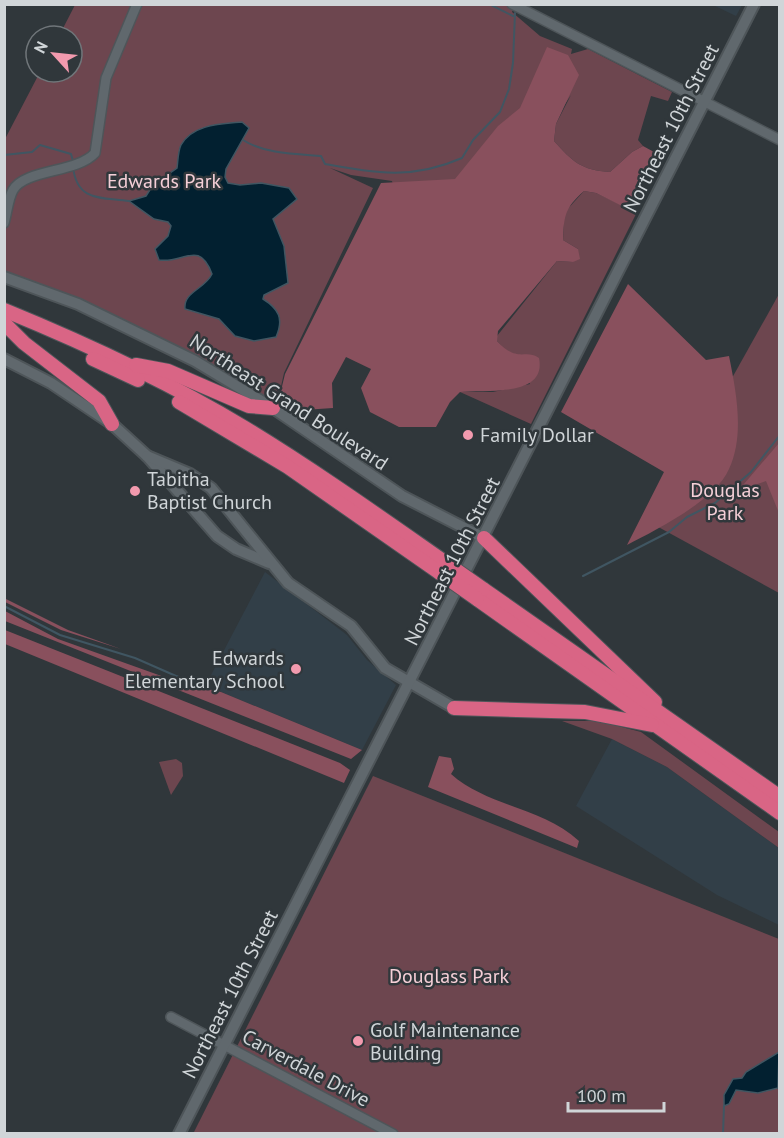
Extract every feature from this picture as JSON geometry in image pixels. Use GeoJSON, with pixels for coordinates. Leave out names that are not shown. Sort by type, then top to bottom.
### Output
{"type":"FeatureCollection","features":[{"type":"Feature","properties":{"kind":"highway"},"geometry":{"type":"LineString","coordinates":[[4,310],[120,361],[213,410],[295,459],[480,594],[678,725],[780,797]]}},
{"type":"Feature","properties":{"kind":"highway"},"geometry":{"type":"LineString","coordinates":[[4,321],[109,366],[199,413],[288,466],[443,568]]}},
{"type":"Feature","properties":{"kind":"highway"},"geometry":{"type":"LineString","coordinates":[[4,321],[24,343],[99,401],[112,424]]}},
{"type":"Feature","properties":{"kind":"highway"},"geometry":{"type":"LineString","coordinates":[[120,361],[168,371],[249,406],[273,408]]}},
{"type":"Feature","properties":{"kind":"highway"},"geometry":{"type":"LineString","coordinates":[[484,538],[629,675],[678,725]]}},
{"type":"Feature","properties":{"kind":"highway"},"geometry":{"type":"LineString","coordinates":[[480,594],[657,727],[780,813]]}},
{"type":"Feature","properties":{"kind":"highway"},"geometry":{"type":"LineString","coordinates":[[454,708],[585,712],[657,727]]}},
{"type":"Feature","properties":{"kind":"main road","name":"Northeast 10th Street"},"geometry":{"type":"LineString","coordinates":[[179,1134],[754,4]]}},
{"type":"Feature","properties":{"kind":"main road","name":"Northeast Grand Boulevard"},"geometry":{"type":"LineString","coordinates":[[4,277],[78,304],[153,338],[273,408],[376,480],[484,538]]}},
{"type":"Feature","properties":{"kind":"main road"},"geometry":{"type":"LineString","coordinates":[[4,359],[51,383],[112,424],[147,456],[217,536],[236,549],[270,564]]}},
{"type":"Feature","properties":{"kind":"main road"},"geometry":{"type":"LineString","coordinates":[[147,456],[190,474],[211,488],[255,540],[270,564],[297,591],[351,626],[376,660],[409,684],[454,708]]}},
{"type":"Feature","properties":{"kind":"street"},"geometry":{"type":"LineString","coordinates":[[4,223],[13,189],[21,182],[90,158],[97,145],[106,78],[137,4]]}},
{"type":"Feature","properties":{"kind":"street"},"geometry":{"type":"LineString","coordinates":[[512,4],[780,140]]}},
{"type":"Feature","properties":{"kind":"street","name":"Carverdale Drive"},"geometry":{"type":"LineString","coordinates":[[171,1017],[393,1134]]}},
{"type":"Feature","properties":{"kind":"shaded area"},"geometry":{"type":"Polygon","coordinates":[[[713,5],[742,5],[736,16],[713,5]]]}},
{"type":"Feature","properties":{"kind":"shaded area"},"geometry":{"type":"Polygon","coordinates":[[[547,47],[568,55],[579,75],[556,124],[554,141],[567,154],[585,167],[610,172],[632,152],[643,146],[654,152],[630,210],[596,193],[584,191],[573,202],[565,218],[563,240],[578,249],[580,259],[573,262],[557,261],[498,331],[497,341],[510,352],[534,355],[539,358],[539,371],[534,380],[512,389],[460,392],[450,402],[436,427],[399,427],[370,412],[361,388],[371,369],[346,357],[332,383],[333,408],[289,411],[278,403],[285,374],[381,183],[455,179],[498,126],[520,108],[547,47]]]}},
{"type":"Feature","properties":{"kind":"shaded area"},"geometry":{"type":"Polygon","coordinates":[[[628,284],[706,360],[729,356],[738,413],[738,428],[734,456],[729,469],[712,492],[684,513],[627,545],[664,472],[561,412],[628,284]]]}},
{"type":"Feature","properties":{"kind":"shaded area"},"geometry":{"type":"Polygon","coordinates":[[[779,443],[779,513],[766,481],[738,491],[779,443]]]}},
{"type":"Feature","properties":{"kind":"shaded area","name":"Edwards Elementary School"},"geometry":{"type":"Polygon","coordinates":[[[265,572],[347,635],[367,660],[396,685],[362,750],[221,692],[210,677],[265,572]]]}},
{"type":"Feature","properties":{"kind":"shaded area"},"geometry":{"type":"Polygon","coordinates":[[[4,598],[68,630],[121,649],[61,630],[5,602],[4,598]]]}},
{"type":"Feature","properties":{"kind":"shaded area"},"geometry":{"type":"Polygon","coordinates":[[[5,611],[58,639],[181,683],[221,692],[362,750],[351,759],[5,621],[5,611]]]}},
{"type":"Feature","properties":{"kind":"shaded area"},"geometry":{"type":"Polygon","coordinates":[[[5,630],[340,763],[350,770],[344,783],[5,644],[5,630]]]}},
{"type":"Feature","properties":{"kind":"shaded area"},"geometry":{"type":"Polygon","coordinates":[[[612,739],[667,767],[779,848],[779,925],[717,895],[576,806],[612,739]]]}},
{"type":"Feature","properties":{"kind":"shaded area"},"geometry":{"type":"Polygon","coordinates":[[[439,756],[451,758],[454,769],[451,774],[466,785],[565,830],[579,841],[577,848],[428,787],[439,756]]]}},
{"type":"Feature","properties":{"kind":"green space","name":"Edwards Park"},"geometry":{"type":"Polygon","coordinates":[[[75,5],[505,5],[513,9],[512,12],[540,36],[572,49],[571,54],[588,49],[672,92],[668,101],[651,96],[638,140],[643,146],[632,152],[610,172],[578,164],[554,141],[556,124],[571,95],[559,113],[401,215],[392,181],[351,175],[330,168],[373,188],[284,373],[277,404],[210,364],[144,330],[77,299],[5,271],[4,141],[34,84],[84,84],[84,24],[65,24],[75,5]]]}},
{"type":"Feature","properties":{"kind":"green space"},"geometry":{"type":"Polygon","coordinates":[[[584,191],[596,193],[637,212],[531,424],[460,392],[493,392],[530,384],[517,356],[505,350],[497,341],[497,336],[557,261],[573,262],[578,249],[563,240],[564,213],[584,191]]]}},
{"type":"Feature","properties":{"kind":"green space","name":"Douglas Park"},"geometry":{"type":"Polygon","coordinates":[[[779,294],[779,593],[651,523],[779,294]]]}},
{"type":"Feature","properties":{"kind":"green space"},"geometry":{"type":"Polygon","coordinates":[[[562,721],[599,721],[641,732],[779,832],[779,848],[667,767],[612,739],[562,721]]]}},
{"type":"Feature","properties":{"kind":"green space"},"geometry":{"type":"Polygon","coordinates":[[[176,759],[182,763],[183,776],[171,795],[159,762],[176,759]]]}},
{"type":"Feature","properties":{"kind":"green space","name":"Douglass Park"},"geometry":{"type":"Polygon","coordinates":[[[373,776],[779,939],[779,1133],[193,1134],[373,776]]]}},
{"type":"Feature","properties":{"kind":"water"},"geometry":{"type":"Polygon","coordinates":[[[242,122],[249,128],[226,169],[225,177],[228,183],[240,185],[261,183],[289,188],[297,199],[273,219],[284,246],[288,283],[264,295],[263,299],[276,311],[280,325],[276,337],[254,341],[235,336],[219,319],[185,309],[187,298],[212,274],[207,264],[196,255],[159,260],[155,249],[168,236],[171,226],[168,222],[154,219],[129,201],[146,196],[153,185],[177,168],[181,145],[193,133],[208,126],[242,122]]]}},
{"type":"Feature","properties":{"kind":"water"},"geometry":{"type":"Polygon","coordinates":[[[779,1052],[778,1088],[758,1093],[736,1090],[729,1104],[724,1106],[724,1095],[733,1079],[742,1078],[746,1072],[779,1052]]]}},
{"type":"Feature","properties":{"kind":"waterway"},"geometry":{"type":"LineString","coordinates":[[489,4],[513,16]]}},
{"type":"Feature","properties":{"kind":"waterway"},"geometry":{"type":"LineString","coordinates":[[243,140],[270,151],[321,156],[325,164],[378,172],[410,172],[444,165],[462,158],[473,140],[500,112],[509,89],[513,63],[515,13]]}},
{"type":"Feature","properties":{"kind":"waterway"},"geometry":{"type":"LineString","coordinates":[[4,155],[32,152],[40,145],[71,154],[73,161]]}},
{"type":"Feature","properties":{"kind":"waterway"},"geometry":{"type":"LineString","coordinates":[[73,167],[75,178],[85,192],[100,198],[129,201]]}},
{"type":"Feature","properties":{"kind":"waterway"},"geometry":{"type":"LineString","coordinates":[[583,576],[669,532],[687,517],[715,503],[751,472],[780,435]]}},
{"type":"Feature","properties":{"kind":"waterway"},"geometry":{"type":"LineString","coordinates":[[4,606],[60,635],[135,658],[176,676],[206,685]]}},
{"type":"Feature","properties":{"kind":"waterway"},"geometry":{"type":"LineString","coordinates":[[723,1134],[724,1106]]}},
{"type":"Feature","properties":{"kind":"place","name":"Family Dollar"},"geometry":{"type":"Point","coordinates":[468,435]}},
{"type":"Feature","properties":{"kind":"place","name":"Tabitha Baptist Church"},"geometry":{"type":"Point","coordinates":[135,491]}},
{"type":"Feature","properties":{"kind":"place","name":"Edwards Elementary School"},"geometry":{"type":"Point","coordinates":[296,669]}},
{"type":"Feature","properties":{"kind":"place","name":"Golf Maintenance Building"},"geometry":{"type":"Point","coordinates":[358,1041]}}]}
